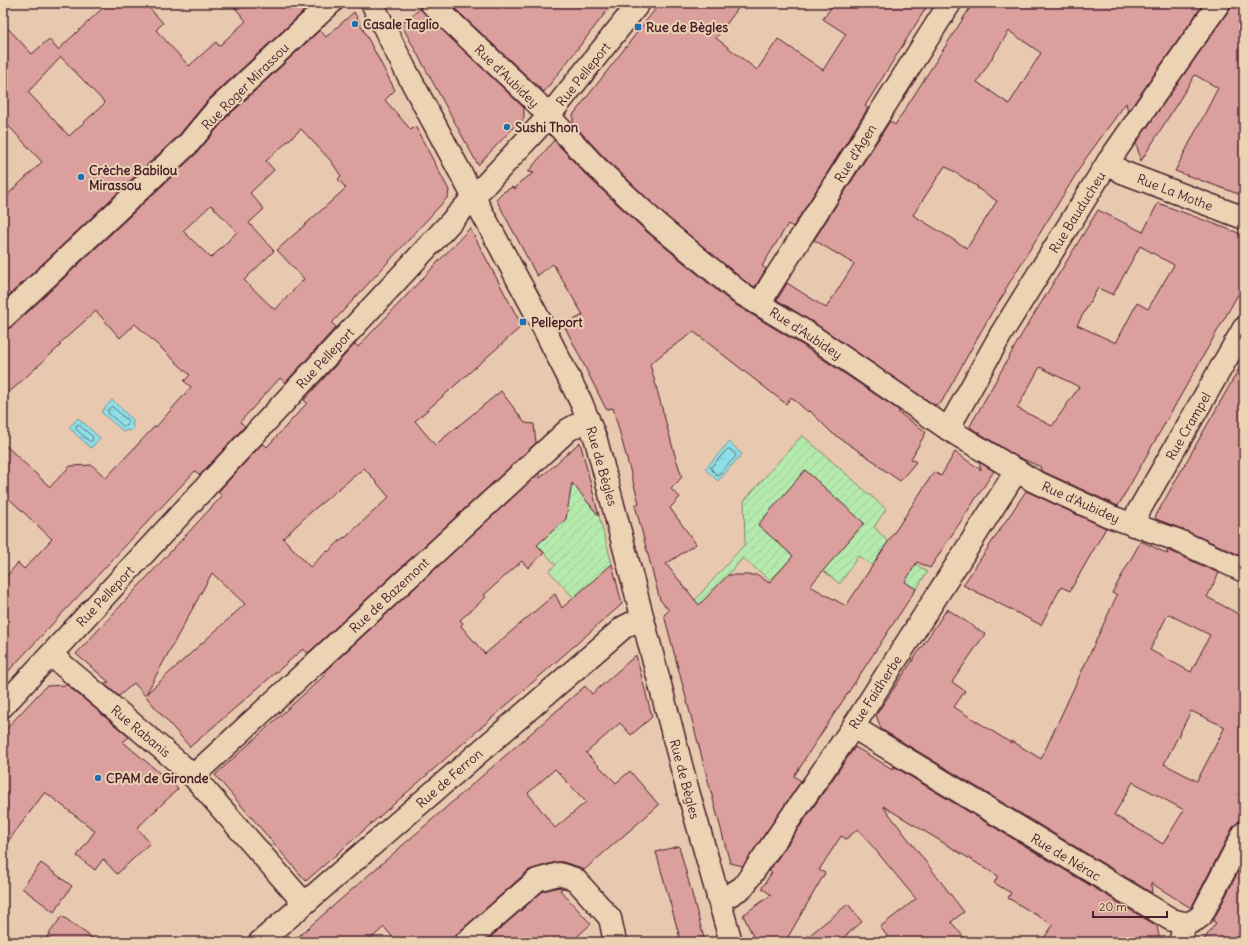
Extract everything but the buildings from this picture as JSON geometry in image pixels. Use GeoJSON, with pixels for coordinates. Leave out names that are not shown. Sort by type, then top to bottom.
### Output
{"type":"FeatureCollection","features":[{"type":"Feature","properties":{"kind":"street","name":"Rue Roger Mirassou"},"geometry":{"type":"LineString","coordinates":[[3,318],[188,144],[217,109],[331,3]]}},
{"type":"Feature","properties":{"kind":"street","name":"Rue de Bègles"},"geometry":{"type":"LineString","coordinates":[[372,3],[405,69],[539,319],[588,419],[596,440],[642,620],[731,942]]}},
{"type":"Feature","properties":{"kind":"street","name":"Rue d'Aubidey"},"geometry":{"type":"LineString","coordinates":[[431,3],[534,100],[548,117],[594,165],[657,224],[739,292],[809,334],[948,429],[1041,484],[1109,516],[1177,540],[1244,572]]}},
{"type":"Feature","properties":{"kind":"street","name":"Rue Pelleport"},"geometry":{"type":"LineString","coordinates":[[3,706],[548,117],[639,3]]}},
{"type":"Feature","properties":{"kind":"street","name":"Rue d'Agen"},"geometry":{"type":"LineString","coordinates":[[760,304],[950,3]]}},
{"type":"Feature","properties":{"kind":"street","name":"Rue Bauducheu"},"geometry":{"type":"LineString","coordinates":[[948,429],[1001,334],[1108,162],[1219,3]]}},
{"type":"Feature","properties":{"kind":"street","name":"Rue La Mothe"},"geometry":{"type":"LineString","coordinates":[[1108,162],[1122,172],[1244,218]]}},
{"type":"Feature","properties":{"kind":"street","name":"Rue Crampel"},"geometry":{"type":"LineString","coordinates":[[1133,525],[1138,512],[1244,328]]}},
{"type":"Feature","properties":{"kind":"street","name":"Rue de Bazemont"},"geometry":{"type":"LineString","coordinates":[[193,776],[568,430],[588,419]]}},
{"type":"Feature","properties":{"kind":"street","name":"Rue Faidherbe"},"geometry":{"type":"LineString","coordinates":[[718,898],[730,895],[743,887],[853,726],[1017,470]]}},
{"type":"Feature","properties":{"kind":"street","name":"Rue de Ferron"},"geometry":{"type":"LineString","coordinates":[[260,942],[624,627],[642,620]]}},
{"type":"Feature","properties":{"kind":"street","name":"Rue Rabanis"},"geometry":{"type":"LineString","coordinates":[[51,655],[193,776],[304,903]]}},
{"type":"Feature","properties":{"kind":"street","name":"Rue de Nérac"},"geometry":{"type":"LineString","coordinates":[[853,726],[1172,920],[1183,933],[1201,916],[1244,833]]}},
{"type":"Feature","properties":{"kind":"street"},"geometry":{"type":"LineString","coordinates":[[466,942],[537,880],[558,874],[575,879],[610,918],[615,942]]}},
{"type":"Feature","properties":{"kind":"green space"},"geometry":{"type":"Polygon","coordinates":[[[802,435],[886,509],[874,527],[897,551],[927,572],[914,593],[858,556],[840,584],[798,551],[771,581],[743,558],[671,640],[695,600],[745,544],[744,501],[802,435]]]}},
{"type":"Feature","properties":{"kind":"green space"},"geometry":{"type":"Polygon","coordinates":[[[587,472],[612,564],[574,598],[549,571],[556,565],[505,510],[557,500],[587,472]]]}},
{"type":"Feature","properties":{"kind":"water"},"geometry":{"type":"Polygon","coordinates":[[[112,400],[134,421],[132,424],[134,428],[130,431],[126,430],[124,432],[101,412],[112,400]]]}},
{"type":"Feature","properties":{"kind":"water"},"geometry":{"type":"Polygon","coordinates":[[[78,418],[100,438],[91,448],[69,428],[78,418]]]}},
{"type":"Feature","properties":{"kind":"water"},"geometry":{"type":"Polygon","coordinates":[[[729,442],[742,454],[718,481],[705,469],[729,442]]]}},
{"type":"Feature","properties":{"kind":"place","name":"Casale Taglio"},"geometry":{"type":"Point","coordinates":[355,24]}},
{"type":"Feature","properties":{"kind":"place","name":"Rue de Bègles"},"geometry":{"type":"Point","coordinates":[638,27]}},
{"type":"Feature","properties":{"kind":"place","name":"Sushi Thon"},"geometry":{"type":"Point","coordinates":[507,127]}},
{"type":"Feature","properties":{"kind":"place","name":"Crèche Babilou Mirassou"},"geometry":{"type":"Point","coordinates":[81,177]}},
{"type":"Feature","properties":{"kind":"place","name":"Pelleport"},"geometry":{"type":"Point","coordinates":[523,322]}},
{"type":"Feature","properties":{"kind":"place","name":"CPAM de Gironde"},"geometry":{"type":"Point","coordinates":[98,778]}}]}
